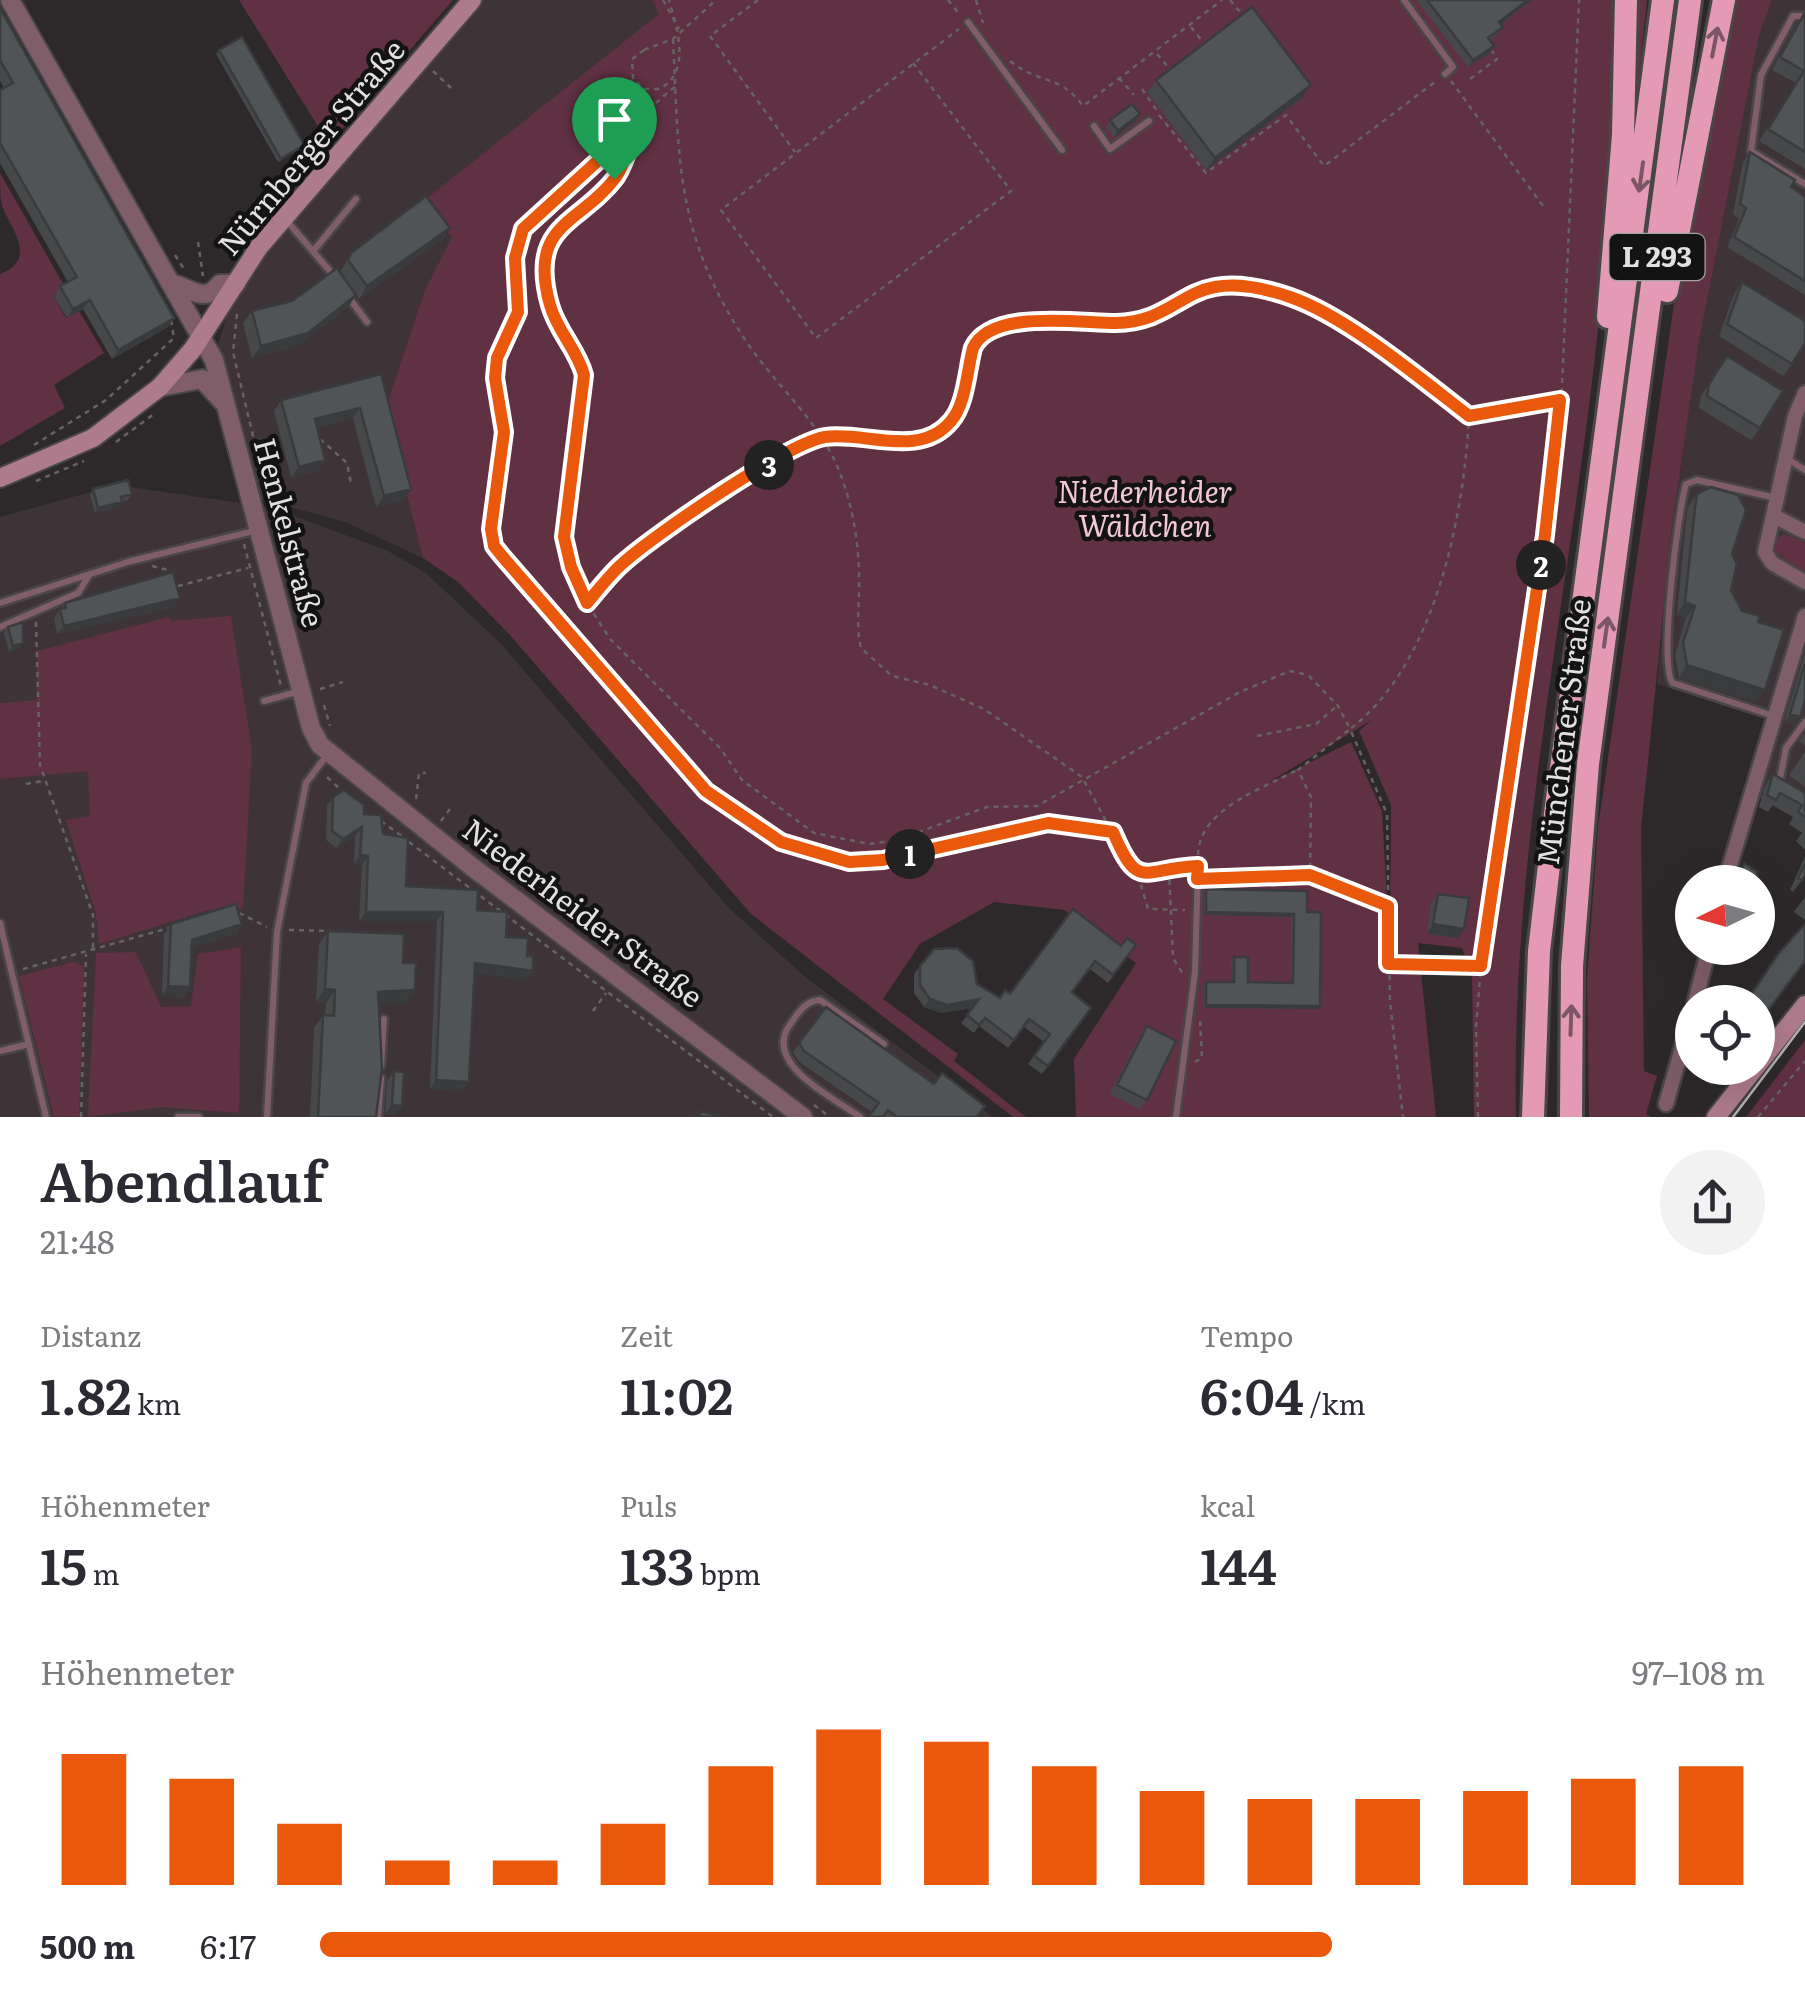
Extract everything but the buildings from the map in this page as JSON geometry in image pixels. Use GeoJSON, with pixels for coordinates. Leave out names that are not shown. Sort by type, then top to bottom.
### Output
{"type":"FeatureCollection","features":[{"type":"Feature","properties":{"kind":"highway"},"geometry":{"type":"LineString","coordinates":[[1573,678],[1569,610],[1608,317],[1622,135],[1626,0]]}},
{"type":"Feature","properties":{"kind":"highway","name":"Münchener Straße"},"geometry":{"type":"LineString","coordinates":[[1534,1117],[1539,951],[1663,0]]}},
{"type":"Feature","properties":{"kind":"highway","name":"Münchener Straße"},"geometry":{"type":"LineString","coordinates":[[1572,1117],[1578,870],[1690,0]]}},
{"type":"Feature","properties":{"kind":"highway"},"geometry":{"type":"LineString","coordinates":[[1632,440],[1650,400],[1677,229],[1724,0]]}},
{"type":"Feature","properties":{"kind":"main road","name":"Nürnberger Straße"},"geometry":{"type":"LineString","coordinates":[[0,478],[92,438],[160,387],[202,336],[284,218],[472,0]]}},
{"type":"Feature","properties":{"kind":"main road"},"geometry":{"type":"LineString","coordinates":[[1716,1117],[1805,1004]]}},
{"type":"Feature","properties":{"kind":"street","name":"Henkelstraße"},"geometry":{"type":"LineString","coordinates":[[10,0],[182,280],[226,406],[315,737],[326,752]]}},
{"type":"Feature","properties":{"kind":"street"},"geometry":{"type":"LineString","coordinates":[[182,280],[199,296],[211,294],[220,284],[236,284]]}},
{"type":"Feature","properties":{"kind":"street"},"geometry":{"type":"LineString","coordinates":[[160,387],[202,379],[226,406]]}},
{"type":"Feature","properties":{"kind":"street"},"geometry":{"type":"LineString","coordinates":[[1805,392],[1786,458],[1766,557],[1805,582]]}},
{"type":"Feature","properties":{"kind":"street"},"geometry":{"type":"LineString","coordinates":[[1774,516],[1805,532]]}},
{"type":"Feature","properties":{"kind":"street"},"geometry":{"type":"LineString","coordinates":[[1730,865],[1805,616]]}},
{"type":"Feature","properties":{"kind":"street","name":"Niederheider Straße"},"geometry":{"type":"LineString","coordinates":[[326,752],[804,1117]]}},
{"type":"Feature","properties":{"kind":"street"},"geometry":{"type":"LineString","coordinates":[[1666,1104],[1675,1073]]}},
{"type":"Feature","properties":{"kind":"lane"},"geometry":{"type":"LineString","coordinates":[[1404,0],[1453,67],[1445,74]]}},
{"type":"Feature","properties":{"kind":"lane"},"geometry":{"type":"LineString","coordinates":[[1805,16],[1793,16],[1761,74],[1750,151],[1805,184]]}},
{"type":"Feature","properties":{"kind":"lane"},"geometry":{"type":"LineString","coordinates":[[968,22],[1062,150]]}},
{"type":"Feature","properties":{"kind":"lane"},"geometry":{"type":"LineString","coordinates":[[1094,126],[1110,149],[1150,122]]}},
{"type":"Feature","properties":{"kind":"lane"},"geometry":{"type":"LineString","coordinates":[[315,250],[356,199]]}},
{"type":"Feature","properties":{"kind":"lane"},"geometry":{"type":"LineString","coordinates":[[284,218],[336,278]]}},
{"type":"Feature","properties":{"kind":"lane"},"geometry":{"type":"LineString","coordinates":[[346,293],[366,322]]}},
{"type":"Feature","properties":{"kind":"lane"},"geometry":{"type":"LineString","coordinates":[[1786,458],[1805,470]]}},
{"type":"Feature","properties":{"kind":"lane"},"geometry":{"type":"LineString","coordinates":[[1774,716],[1667,678],[1670,610],[1684,490],[1698,480],[1777,498]]}},
{"type":"Feature","properties":{"kind":"lane"},"geometry":{"type":"LineString","coordinates":[[0,604],[131,561],[258,530]]}},
{"type":"Feature","properties":{"kind":"lane"},"geometry":{"type":"LineString","coordinates":[[0,627],[78,593],[90,574]]}},
{"type":"Feature","properties":{"kind":"lane"},"geometry":{"type":"LineString","coordinates":[[264,701],[302,692]]}},
{"type":"Feature","properties":{"kind":"lane"},"geometry":{"type":"LineString","coordinates":[[1792,793],[1779,785],[1778,776],[1786,748],[1805,722]]}},
{"type":"Feature","properties":{"kind":"lane"},"geometry":{"type":"LineString","coordinates":[[267,1117],[277,932],[306,783],[326,752]]}},
{"type":"Feature","properties":{"kind":"lane"},"geometry":{"type":"LineString","coordinates":[[1176,1117],[1193,983],[1198,866]]}},
{"type":"Feature","properties":{"kind":"lane"},"geometry":{"type":"LineString","coordinates":[[0,922],[46,1117]]}},
{"type":"Feature","properties":{"kind":"lane"},"geometry":{"type":"LineString","coordinates":[[0,972],[12,970]]}},
{"type":"Feature","properties":{"kind":"lane"},"geometry":{"type":"LineString","coordinates":[[860,1117],[788,1063],[782,1044],[786,1029],[806,1004],[820,1000],[884,1044]]}},
{"type":"Feature","properties":{"kind":"lane"},"geometry":{"type":"LineString","coordinates":[[378,1117],[384,1019]]}},
{"type":"Feature","properties":{"kind":"lane"},"geometry":{"type":"LineString","coordinates":[[0,1052],[29,1044]]}},
{"type":"Feature","properties":{"kind":"lane"},"geometry":{"type":"LineString","coordinates":[[178,1117],[199,1117]]}},
{"type":"Feature","properties":{"kind":"path"},"geometry":{"type":"LineString","coordinates":[[662,0],[681,32]]}},
{"type":"Feature","properties":{"kind":"path"},"geometry":{"type":"LineString","coordinates":[[669,0],[679,60],[674,78],[659,90],[644,88],[633,78],[632,60],[644,50],[673,39],[681,32],[716,0]]}},
{"type":"Feature","properties":{"kind":"path"},"geometry":{"type":"LineString","coordinates":[[758,0],[710,36],[796,153]]}},
{"type":"Feature","properties":{"kind":"path"},"geometry":{"type":"LineString","coordinates":[[914,64],[1011,190],[816,338],[720,210],[966,24],[948,0]]}},
{"type":"Feature","properties":{"kind":"path"},"geometry":{"type":"LineString","coordinates":[[976,0],[986,30]]}},
{"type":"Feature","properties":{"kind":"path"},"geometry":{"type":"LineString","coordinates":[[1005,57],[1032,76],[1068,85],[1083,106],[1222,0]]}},
{"type":"Feature","properties":{"kind":"path"},"geometry":{"type":"LineString","coordinates":[[1230,0],[1240,12]]}},
{"type":"Feature","properties":{"kind":"path"},"geometry":{"type":"LineString","coordinates":[[1478,1117],[1476,1027],[1481,966],[1536,602],[1560,400],[1579,0]]}},
{"type":"Feature","properties":{"kind":"path"},"geometry":{"type":"LineString","coordinates":[[1189,25],[1203,42]]}},
{"type":"Feature","properties":{"kind":"path"},"geometry":{"type":"LineString","coordinates":[[673,39],[680,186],[708,279],[746,342],[823,438],[850,499],[860,583],[858,634],[869,658],[892,676],[930,685],[984,709],[1082,777],[1130,868],[1137,873],[1148,909],[1196,910]]}},
{"type":"Feature","properties":{"kind":"path"},"geometry":{"type":"LineString","coordinates":[[1453,67],[1471,80],[1498,59],[1489,48]]}},
{"type":"Feature","properties":{"kind":"path"},"geometry":{"type":"LineString","coordinates":[[1155,51],[1169,68]]}},
{"type":"Feature","properties":{"kind":"path"},"geometry":{"type":"LineString","coordinates":[[420,60],[451,88]]}},
{"type":"Feature","properties":{"kind":"path"},"geometry":{"type":"LineString","coordinates":[[1142,89],[1206,173],[1286,114],[1324,166],[1445,74],[1546,210]]}},
{"type":"Feature","properties":{"kind":"path"},"geometry":{"type":"LineString","coordinates":[[1119,78],[1134,95]]}},
{"type":"Feature","properties":{"kind":"path"},"geometry":{"type":"LineString","coordinates":[[675,87],[523,229],[515,258],[518,312],[497,358],[504,432],[491,529],[494,546],[706,791],[781,842],[849,862],[883,860],[1048,823],[1113,832]]}},
{"type":"Feature","properties":{"kind":"path"},"geometry":{"type":"LineString","coordinates":[[1150,122],[1160,114]]}},
{"type":"Feature","properties":{"kind":"path"},"geometry":{"type":"LineString","coordinates":[[636,126],[614,179],[571,215],[545,254],[550,305],[562,334],[579,356],[584,375],[564,537],[571,567],[587,603],[610,638],[720,748],[742,780],[814,833],[870,844],[898,840],[987,806],[1037,806],[1082,777],[1146,748],[1240,692],[1290,671],[1308,675],[1338,706],[1387,814],[1388,964],[1402,1117]]}},
{"type":"Feature","properties":{"kind":"path"},"geometry":{"type":"LineString","coordinates":[[197,278],[204,279],[198,242]]}},
{"type":"Feature","properties":{"kind":"path"},"geometry":{"type":"LineString","coordinates":[[168,244],[182,280]]}},
{"type":"Feature","properties":{"kind":"path"},"geometry":{"type":"LineString","coordinates":[[587,603],[620,565],[649,542],[791,451],[823,438],[897,442],[934,434],[951,421],[973,348],[978,337],[991,328],[1034,321],[1122,323],[1157,317],[1212,287],[1238,286],[1293,298],[1321,312],[1469,416],[1560,400]]}},
{"type":"Feature","properties":{"kind":"path"},"geometry":{"type":"LineString","coordinates":[[33,445],[106,400],[162,352],[176,333],[167,312]]}},
{"type":"Feature","properties":{"kind":"path"},"geometry":{"type":"LineString","coordinates":[[246,320],[237,324],[230,353],[242,379],[261,460]]}},
{"type":"Feature","properties":{"kind":"path"},"geometry":{"type":"LineString","coordinates":[[1137,873],[1198,866],[1202,832],[1218,814],[1298,770],[1379,703],[1427,623],[1456,511],[1469,416]]}},
{"type":"Feature","properties":{"kind":"path"},"geometry":{"type":"LineString","coordinates":[[319,438],[348,462],[351,484]]}},
{"type":"Feature","properties":{"kind":"path"},"geometry":{"type":"LineString","coordinates":[[131,561],[168,570],[173,588],[249,567],[302,692],[343,682]]}},
{"type":"Feature","properties":{"kind":"path"},"geometry":{"type":"LineString","coordinates":[[36,612],[44,780],[93,915],[93,951]]}},
{"type":"Feature","properties":{"kind":"path"},"geometry":{"type":"LineString","coordinates":[[324,704],[326,752],[353,800]]}},
{"type":"Feature","properties":{"kind":"path"},"geometry":{"type":"LineString","coordinates":[[1257,736],[1316,724],[1338,706]]}},
{"type":"Feature","properties":{"kind":"path"},"geometry":{"type":"LineString","coordinates":[[1298,770],[1312,798],[1310,875]]}},
{"type":"Feature","properties":{"kind":"path"},"geometry":{"type":"LineString","coordinates":[[414,802],[419,773],[426,773]]}},
{"type":"Feature","properties":{"kind":"path"},"geometry":{"type":"LineString","coordinates":[[26,784],[44,780]]}},
{"type":"Feature","properties":{"kind":"path"},"geometry":{"type":"LineString","coordinates":[[443,818],[452,806]]}},
{"type":"Feature","properties":{"kind":"path"},"geometry":{"type":"LineString","coordinates":[[368,811],[773,1117]]}},
{"type":"Feature","properties":{"kind":"path"},"geometry":{"type":"LineString","coordinates":[[1169,869],[1173,958],[1193,983]]}},
{"type":"Feature","properties":{"kind":"path"},"geometry":{"type":"LineString","coordinates":[[1197,879],[1310,875],[1388,906]]}},
{"type":"Feature","properties":{"kind":"path"},"geometry":{"type":"LineString","coordinates":[[230,910],[277,932],[330,931]]}},
{"type":"Feature","properties":{"kind":"path"},"geometry":{"type":"LineString","coordinates":[[12,970],[86,954],[179,925]]}},
{"type":"Feature","properties":{"kind":"path"},"geometry":{"type":"LineString","coordinates":[[627,964],[640,946]]}},
{"type":"Feature","properties":{"kind":"path"},"geometry":{"type":"LineString","coordinates":[[81,1117],[86,954]]}},
{"type":"Feature","properties":{"kind":"path"},"geometry":{"type":"LineString","coordinates":[[1388,964],[1481,966]]}},
{"type":"Feature","properties":{"kind":"path"},"geometry":{"type":"LineString","coordinates":[[593,1011],[607,992]]}},
{"type":"Feature","properties":{"kind":"path"},"geometry":{"type":"LineString","coordinates":[[1758,1117],[1805,1060]]}},
{"type":"Feature","properties":{"kind":"shaded area"},"geometry":{"type":"Polygon","coordinates":[[[475,0],[652,0],[660,14],[423,202],[453,237],[424,292],[385,410],[423,558],[345,522],[253,497],[218,345],[227,316],[282,228],[475,0]]]}},
{"type":"Feature","properties":{"kind":"shaded area"},"geometry":{"type":"Polygon","coordinates":[[[1772,0],[1805,0],[1805,824],[1757,797],[1772,721],[1657,684],[1672,527],[1699,342],[1759,36],[1772,0]]]}},
{"type":"Feature","properties":{"kind":"shaded area"},"geometry":{"type":"Polygon","coordinates":[[[116,485],[269,507],[386,550],[426,573],[500,643],[729,908],[804,976],[993,1117],[0,1117],[0,517],[116,485]]]}},
{"type":"Feature","properties":{"kind":"green space"},"geometry":{"type":"Polygon","coordinates":[[[239,0],[453,0],[329,144],[239,0]]]}},
{"type":"Feature","properties":{"kind":"green space","name":"Niederheider Wäldchen"},"geometry":{"type":"Polygon","coordinates":[[[652,0],[1617,0],[1600,310],[1523,914],[1516,1117],[1474,1117],[1472,972],[1462,948],[1418,943],[1436,1117],[1076,1117],[1074,1059],[1136,963],[1064,910],[994,902],[920,944],[883,999],[958,1054],[954,1061],[1026,1117],[1013,1117],[751,914],[510,635],[458,582],[423,558],[385,410],[424,292],[452,237],[422,202],[659,14],[652,0]],[[1372,720],[1266,784],[1351,742],[1382,811],[1390,953],[1391,805],[1359,731],[1372,720]]]}},
{"type":"Feature","properties":{"kind":"green space"},"geometry":{"type":"Polygon","coordinates":[[[1635,0],[1647,0],[1639,78],[1636,78],[1635,0]]]}},
{"type":"Feature","properties":{"kind":"green space"},"geometry":{"type":"Polygon","coordinates":[[[1735,0],[1772,0],[1759,36],[1699,342],[1672,527],[1641,829],[1644,1071],[1657,1076],[1646,1114],[1651,1117],[1589,1117],[1587,978],[1598,827],[1683,242],[1735,0]]]}},
{"type":"Feature","properties":{"kind":"green space"},"geometry":{"type":"Polygon","coordinates":[[[0,173],[66,289],[54,296],[66,318],[79,311],[104,353],[54,385],[65,408],[0,446],[0,274],[18,261],[20,252],[2,206],[0,173]]]}},
{"type":"Feature","properties":{"kind":"green space"},"geometry":{"type":"Polygon","coordinates":[[[1784,534],[1805,542],[1805,573],[1775,552],[1776,539],[1784,534]]]}},
{"type":"Feature","properties":{"kind":"green space"},"geometry":{"type":"Polygon","coordinates":[[[231,616],[252,750],[243,909],[209,910],[99,944],[96,914],[66,820],[90,816],[88,771],[0,779],[0,703],[37,700],[37,651],[169,617],[171,621],[231,616]]]}},
{"type":"Feature","properties":{"kind":"green space"},"geometry":{"type":"Polygon","coordinates":[[[241,947],[239,1113],[161,1107],[88,1117],[96,953],[136,952],[161,1007],[191,1006],[198,954],[241,947]]]}},
{"type":"Feature","properties":{"kind":"green space"},"geometry":{"type":"Polygon","coordinates":[[[73,962],[84,966],[79,1117],[54,1117],[19,976],[73,962]]]}},
{"type":"Feature","properties":{"kind":"green space"},"geometry":{"type":"Polygon","coordinates":[[[1805,1040],[1805,1117],[1746,1117],[1771,1085],[1775,1085],[1775,1079],[1805,1040]]]}},
{"type":"Feature","properties":{"kind":"tram line"},"geometry":{"type":"LineString","coordinates":[[1733,1117],[1805,1022]]}},
{"type":"Feature","properties":{"kind":"route"},"geometry":{"type":"LineString","coordinates":[[636,126],[624,163],[614,179],[571,215],[545,254],[550,305],[562,334],[579,356],[584,375],[564,537],[571,567],[587,603],[620,565],[649,542],[791,451],[823,438],[897,442],[934,434],[951,421],[973,348],[978,337],[991,328],[1034,321],[1122,323],[1157,317],[1212,287],[1238,286],[1293,298],[1321,312],[1469,416],[1560,400],[1560,430],[1481,966],[1388,964],[1388,906],[1310,875],[1197,879],[1198,866],[1134,872],[1113,832],[1048,823],[883,860],[849,862],[781,842],[706,791],[502,556],[494,546],[491,529],[504,432],[495,378],[497,358],[518,312],[515,258],[523,229],[636,126]]}}]}
